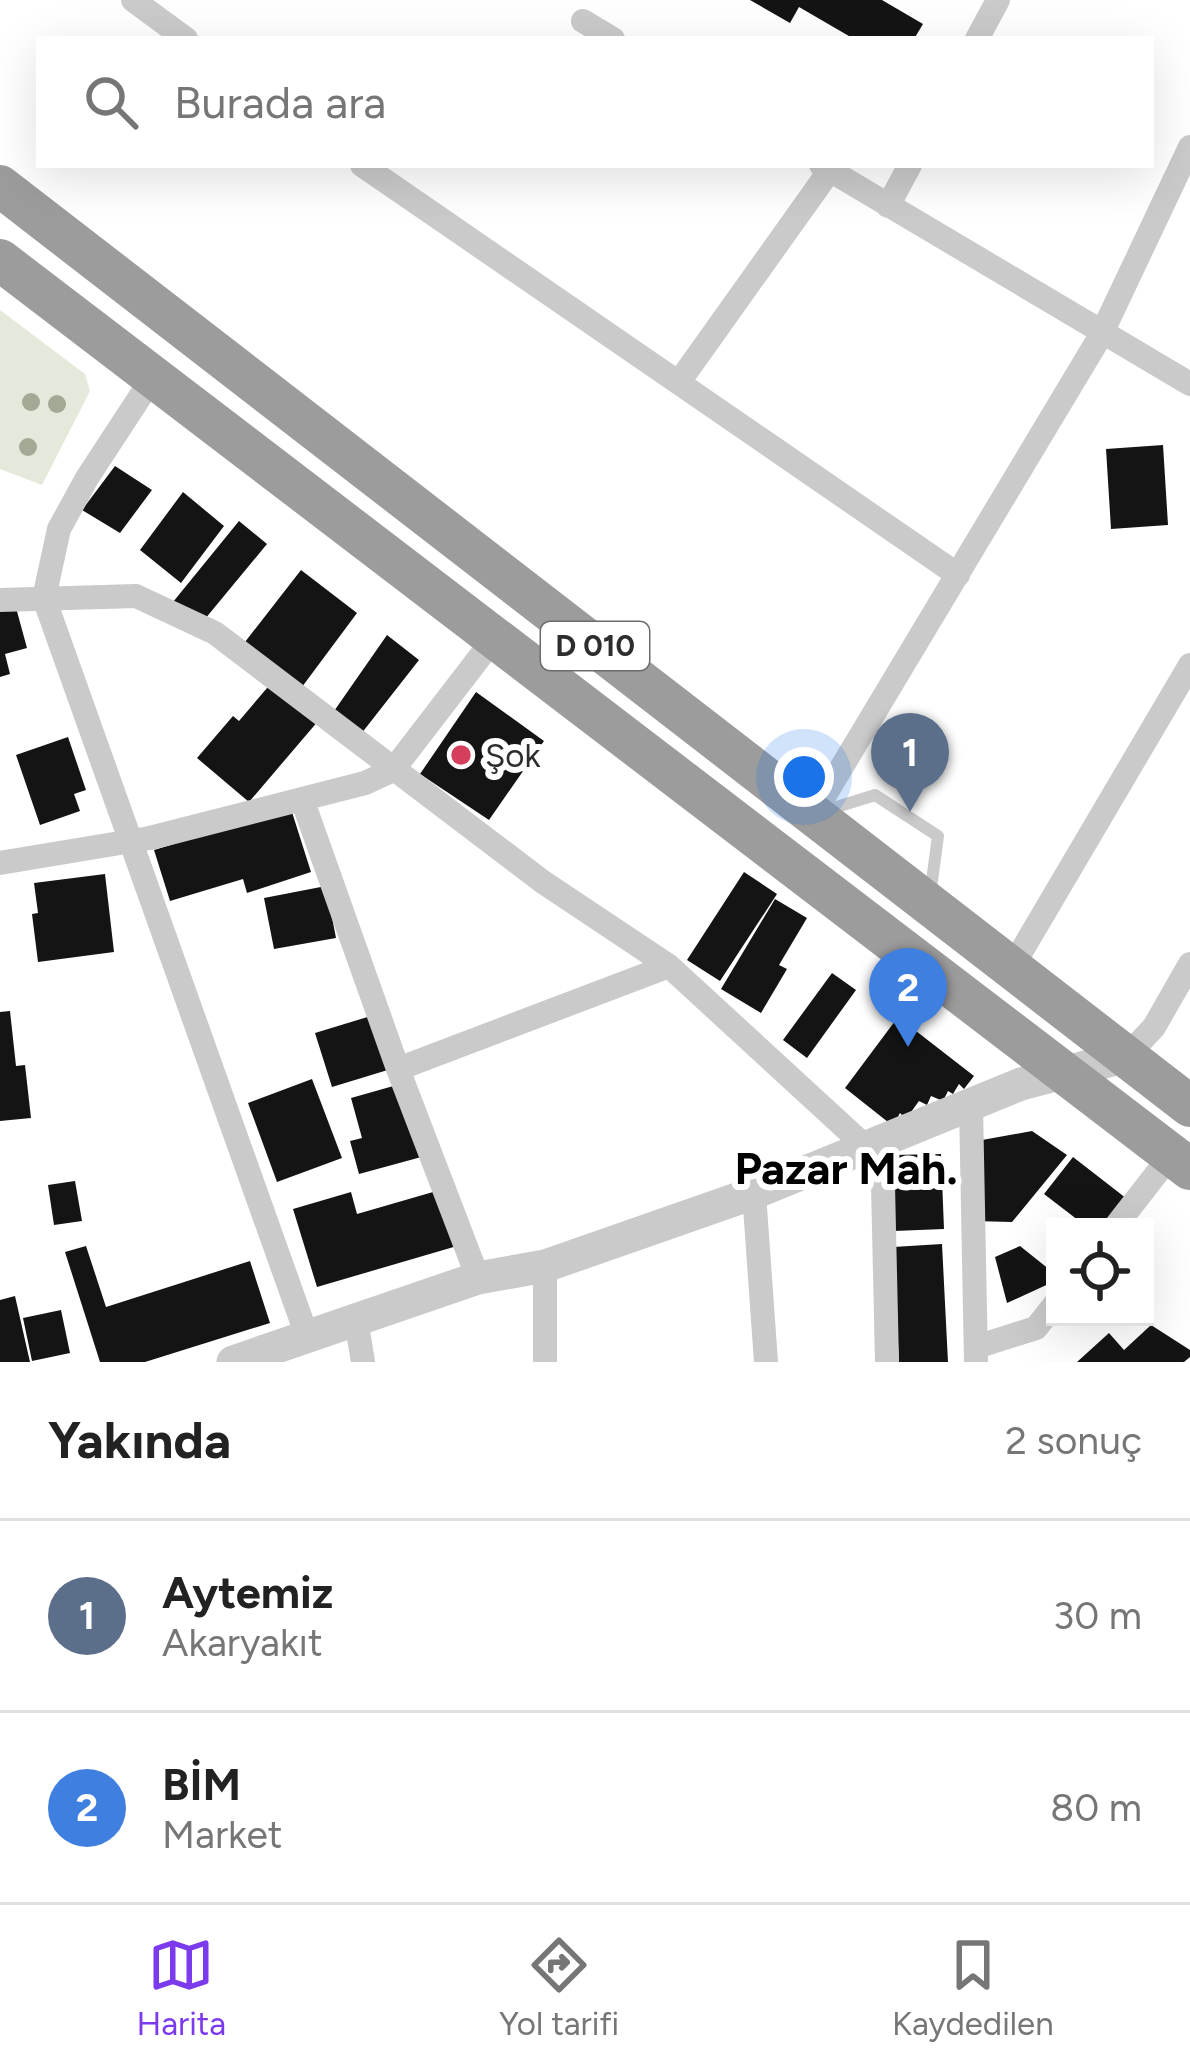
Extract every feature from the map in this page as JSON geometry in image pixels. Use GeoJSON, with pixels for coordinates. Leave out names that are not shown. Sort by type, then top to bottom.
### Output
{"type":"FeatureCollection","features":[{"type":"Feature","properties":{"kind":"highway","name":"D 010"},"geometry":{"type":"LineString","coordinates":[[0,186],[1190,1106]]}},
{"type":"Feature","properties":{"kind":"highway","name":"D 010"},"geometry":{"type":"LineString","coordinates":[[0,260],[1181,1162]]}},
{"type":"Feature","properties":{"kind":"street"},"geometry":{"type":"LineString","coordinates":[[133,0],[182,36]]}},
{"type":"Feature","properties":{"kind":"street"},"geometry":{"type":"LineString","coordinates":[[978,36],[992,2]]}},
{"type":"Feature","properties":{"kind":"street"},"geometry":{"type":"LineString","coordinates":[[584,21],[608,36]]}},
{"type":"Feature","properties":{"kind":"street"},"geometry":{"type":"LineString","coordinates":[[813,815],[1101,335],[1182,186],[1190,147]]}},
{"type":"Feature","properties":{"kind":"street"},"geometry":{"type":"LineString","coordinates":[[366,168],[958,575]]}},
{"type":"Feature","properties":{"kind":"street"},"geometry":{"type":"LineString","coordinates":[[679,382],[825,168],[1190,384]]}},
{"type":"Feature","properties":{"kind":"street"},"geometry":{"type":"LineString","coordinates":[[888,206],[908,168]]}},
{"type":"Feature","properties":{"kind":"street"},"geometry":{"type":"LineString","coordinates":[[153,377],[58,529],[44,598],[307,1336]]}},
{"type":"Feature","properties":{"kind":"street"},"geometry":{"type":"LineString","coordinates":[[0,600],[136,596],[200,626],[543,882],[669,966],[874,1144],[886,1362]]}},
{"type":"Feature","properties":{"kind":"street"},"geometry":{"type":"LineString","coordinates":[[0,863],[129,842],[365,783],[393,770],[496,637]]}},
{"type":"Feature","properties":{"kind":"street"},"geometry":{"type":"LineString","coordinates":[[1011,969],[1190,665]]}},
{"type":"Feature","properties":{"kind":"street"},"geometry":{"type":"LineString","coordinates":[[302,799],[478,1278]]}},
{"type":"Feature","properties":{"kind":"street"},"geometry":{"type":"LineString","coordinates":[[233,1362],[478,1278],[545,1266],[754,1192],[1021,1084],[1127,1056],[1154,1028],[1190,964]]}},
{"type":"Feature","properties":{"kind":"street"},"geometry":{"type":"LineString","coordinates":[[398,1069],[669,966]]}},
{"type":"Feature","properties":{"kind":"street"},"geometry":{"type":"LineString","coordinates":[[970,1105],[976,1354],[1036,1328],[1046,1315]]}},
{"type":"Feature","properties":{"kind":"street"},"geometry":{"type":"LineString","coordinates":[[1124,1218],[1181,1162]]}},
{"type":"Feature","properties":{"kind":"street"},"geometry":{"type":"LineString","coordinates":[[754,1192],[766,1362]]}},
{"type":"Feature","properties":{"kind":"street"},"geometry":{"type":"LineString","coordinates":[[545,1266],[545,1362]]}},
{"type":"Feature","properties":{"kind":"street"},"geometry":{"type":"LineString","coordinates":[[356,1319],[363,1362]]}},
{"type":"Feature","properties":{"kind":"lane"},"geometry":{"type":"LineString","coordinates":[[813,815],[875,794],[938,836],[929,903]]}},
{"type":"Feature","properties":{"kind":"shaded area"},"geometry":{"type":"Polygon","coordinates":[[[0,310],[85,374],[90,391],[42,485],[0,469],[0,310]]]}},
{"type":"Feature","properties":{"kind":"building"},"geometry":{"type":"Polygon","coordinates":[[[750,0],[882,0],[923,24],[916,36],[849,36],[799,7],[790,23],[750,0]]]}},
{"type":"Feature","properties":{"kind":"building"},"geometry":{"type":"Polygon","coordinates":[[[1163,445],[1168,525],[1111,529],[1106,449],[1163,445]]]}},
{"type":"Feature","properties":{"kind":"building"},"geometry":{"type":"Polygon","coordinates":[[[115,466],[152,490],[120,533],[82,510],[115,466]]]}},
{"type":"Feature","properties":{"kind":"building"},"geometry":{"type":"Polygon","coordinates":[[[183,492],[224,526],[181,583],[140,550],[183,492]]]}},
{"type":"Feature","properties":{"kind":"building"},"geometry":{"type":"Polygon","coordinates":[[[239,521],[267,544],[200,625],[173,602],[239,521]]]}},
{"type":"Feature","properties":{"kind":"building"},"geometry":{"type":"Polygon","coordinates":[[[301,570],[357,613],[296,695],[238,651],[301,570]]]}},
{"type":"Feature","properties":{"kind":"building"},"geometry":{"type":"Polygon","coordinates":[[[15,604],[27,648],[5,654],[10,674],[0,677],[0,608],[15,604]]]}},
{"type":"Feature","properties":{"kind":"building"},"geometry":{"type":"Polygon","coordinates":[[[387,635],[419,660],[361,734],[332,714],[387,635]]]}},
{"type":"Feature","properties":{"kind":"building"},"geometry":{"type":"Polygon","coordinates":[[[273,681],[319,720],[249,802],[197,758],[233,716],[239,721],[273,681]]]}},
{"type":"Feature","properties":{"kind":"building"},"geometry":{"type":"Polygon","coordinates":[[[476,692],[544,741],[489,820],[420,774],[476,692]]]}},
{"type":"Feature","properties":{"kind":"building"},"geometry":{"type":"Polygon","coordinates":[[[68,737],[86,790],[74,794],[80,811],[40,825],[16,755],[68,737]]]}},
{"type":"Feature","properties":{"kind":"building"},"geometry":{"type":"Polygon","coordinates":[[[291,809],[311,872],[247,893],[243,879],[170,901],[154,850],[291,809]]]}},
{"type":"Feature","properties":{"kind":"building"},"geometry":{"type":"Polygon","coordinates":[[[744,872],[777,894],[720,981],[687,960],[744,872]]]}},
{"type":"Feature","properties":{"kind":"building"},"geometry":{"type":"Polygon","coordinates":[[[105,874],[114,952],[38,962],[34,883],[105,874]]]}},
{"type":"Feature","properties":{"kind":"building"},"geometry":{"type":"Polygon","coordinates":[[[326,886],[336,938],[274,949],[264,898],[326,886]]]}},
{"type":"Feature","properties":{"kind":"building"},"geometry":{"type":"Polygon","coordinates":[[[775,899],[807,918],[779,965],[787,969],[761,1013],[721,989],[775,899]]]}},
{"type":"Feature","properties":{"kind":"building"},"geometry":{"type":"Polygon","coordinates":[[[832,973],[856,990],[807,1058],[783,1040],[832,973]]]}},
{"type":"Feature","properties":{"kind":"building"},"geometry":{"type":"Polygon","coordinates":[[[10,1011],[16,1066],[25,1065],[31,1118],[0,1121],[0,1012],[10,1011]]]}},
{"type":"Feature","properties":{"kind":"building"},"geometry":{"type":"Polygon","coordinates":[[[374,1015],[391,1069],[332,1087],[315,1033],[374,1015]]]}},
{"type":"Feature","properties":{"kind":"building"},"geometry":{"type":"Polygon","coordinates":[[[898,1017],[974,1076],[964,1089],[959,1084],[953,1094],[948,1091],[943,1101],[931,1096],[927,1105],[919,1101],[906,1119],[900,1113],[893,1126],[845,1088],[898,1017]]]}},
{"type":"Feature","properties":{"kind":"building"},"geometry":{"type":"Polygon","coordinates":[[[312,1079],[342,1158],[277,1182],[248,1103],[312,1079]]]}},
{"type":"Feature","properties":{"kind":"building"},"geometry":{"type":"Polygon","coordinates":[[[404,1083],[425,1156],[359,1174],[350,1141],[362,1138],[351,1098],[404,1083]]]}},
{"type":"Feature","properties":{"kind":"building"},"geometry":{"type":"Polygon","coordinates":[[[1032,1131],[1067,1155],[1012,1222],[973,1221],[971,1142],[1032,1131]]]}},
{"type":"Feature","properties":{"kind":"building"},"geometry":{"type":"Polygon","coordinates":[[[941,1154],[944,1229],[894,1231],[892,1155],[941,1154]]]}},
{"type":"Feature","properties":{"kind":"building"},"geometry":{"type":"Polygon","coordinates":[[[1073,1157],[1131,1202],[1118,1218],[1075,1218],[1044,1194],[1073,1157]]]}},
{"type":"Feature","properties":{"kind":"building"},"geometry":{"type":"Polygon","coordinates":[[[75,1181],[82,1221],[54,1225],[48,1185],[75,1181]]]}},
{"type":"Feature","properties":{"kind":"building"},"geometry":{"type":"Polygon","coordinates":[[[440,1190],[457,1246],[317,1287],[293,1209],[351,1192],[357,1214],[440,1190]]]}},
{"type":"Feature","properties":{"kind":"building"},"geometry":{"type":"Polygon","coordinates":[[[942,1244],[948,1362],[899,1362],[893,1247],[942,1244]]]}},
{"type":"Feature","properties":{"kind":"building"},"geometry":{"type":"Polygon","coordinates":[[[86,1246],[106,1307],[250,1261],[270,1323],[145,1362],[100,1362],[65,1252],[86,1246]]]}},
{"type":"Feature","properties":{"kind":"building"},"geometry":{"type":"Polygon","coordinates":[[[1020,1246],[1046,1267],[1046,1285],[1007,1303],[995,1257],[1020,1246]]]}},
{"type":"Feature","properties":{"kind":"building"},"geometry":{"type":"Polygon","coordinates":[[[15,1296],[30,1362],[0,1362],[0,1300],[15,1296]]]}},
{"type":"Feature","properties":{"kind":"building"},"geometry":{"type":"Polygon","coordinates":[[[61,1310],[70,1353],[32,1361],[23,1318],[61,1310]]]}},
{"type":"Feature","properties":{"kind":"building"},"geometry":{"type":"Polygon","coordinates":[[[1153,1326],[1190,1350],[1190,1357],[1184,1362],[1077,1362],[1109,1333],[1124,1350],[1153,1326]]]}},
{"type":"Feature","properties":{"kind":"place","name":"Şok"},"geometry":{"type":"Point","coordinates":[461,755]}},
{"type":"Feature","properties":{"kind":"place","name":"Aytemiz"},"geometry":{"type":"Point","coordinates":[910,812]}},
{"type":"Feature","properties":{"kind":"place","name":"BİM"},"geometry":{"type":"Point","coordinates":[908,1047]}},
{"type":"Feature","properties":{"kind":"district","name":"Pazar Mah."},"geometry":{"type":"Point","coordinates":[846,1168]}}]}
